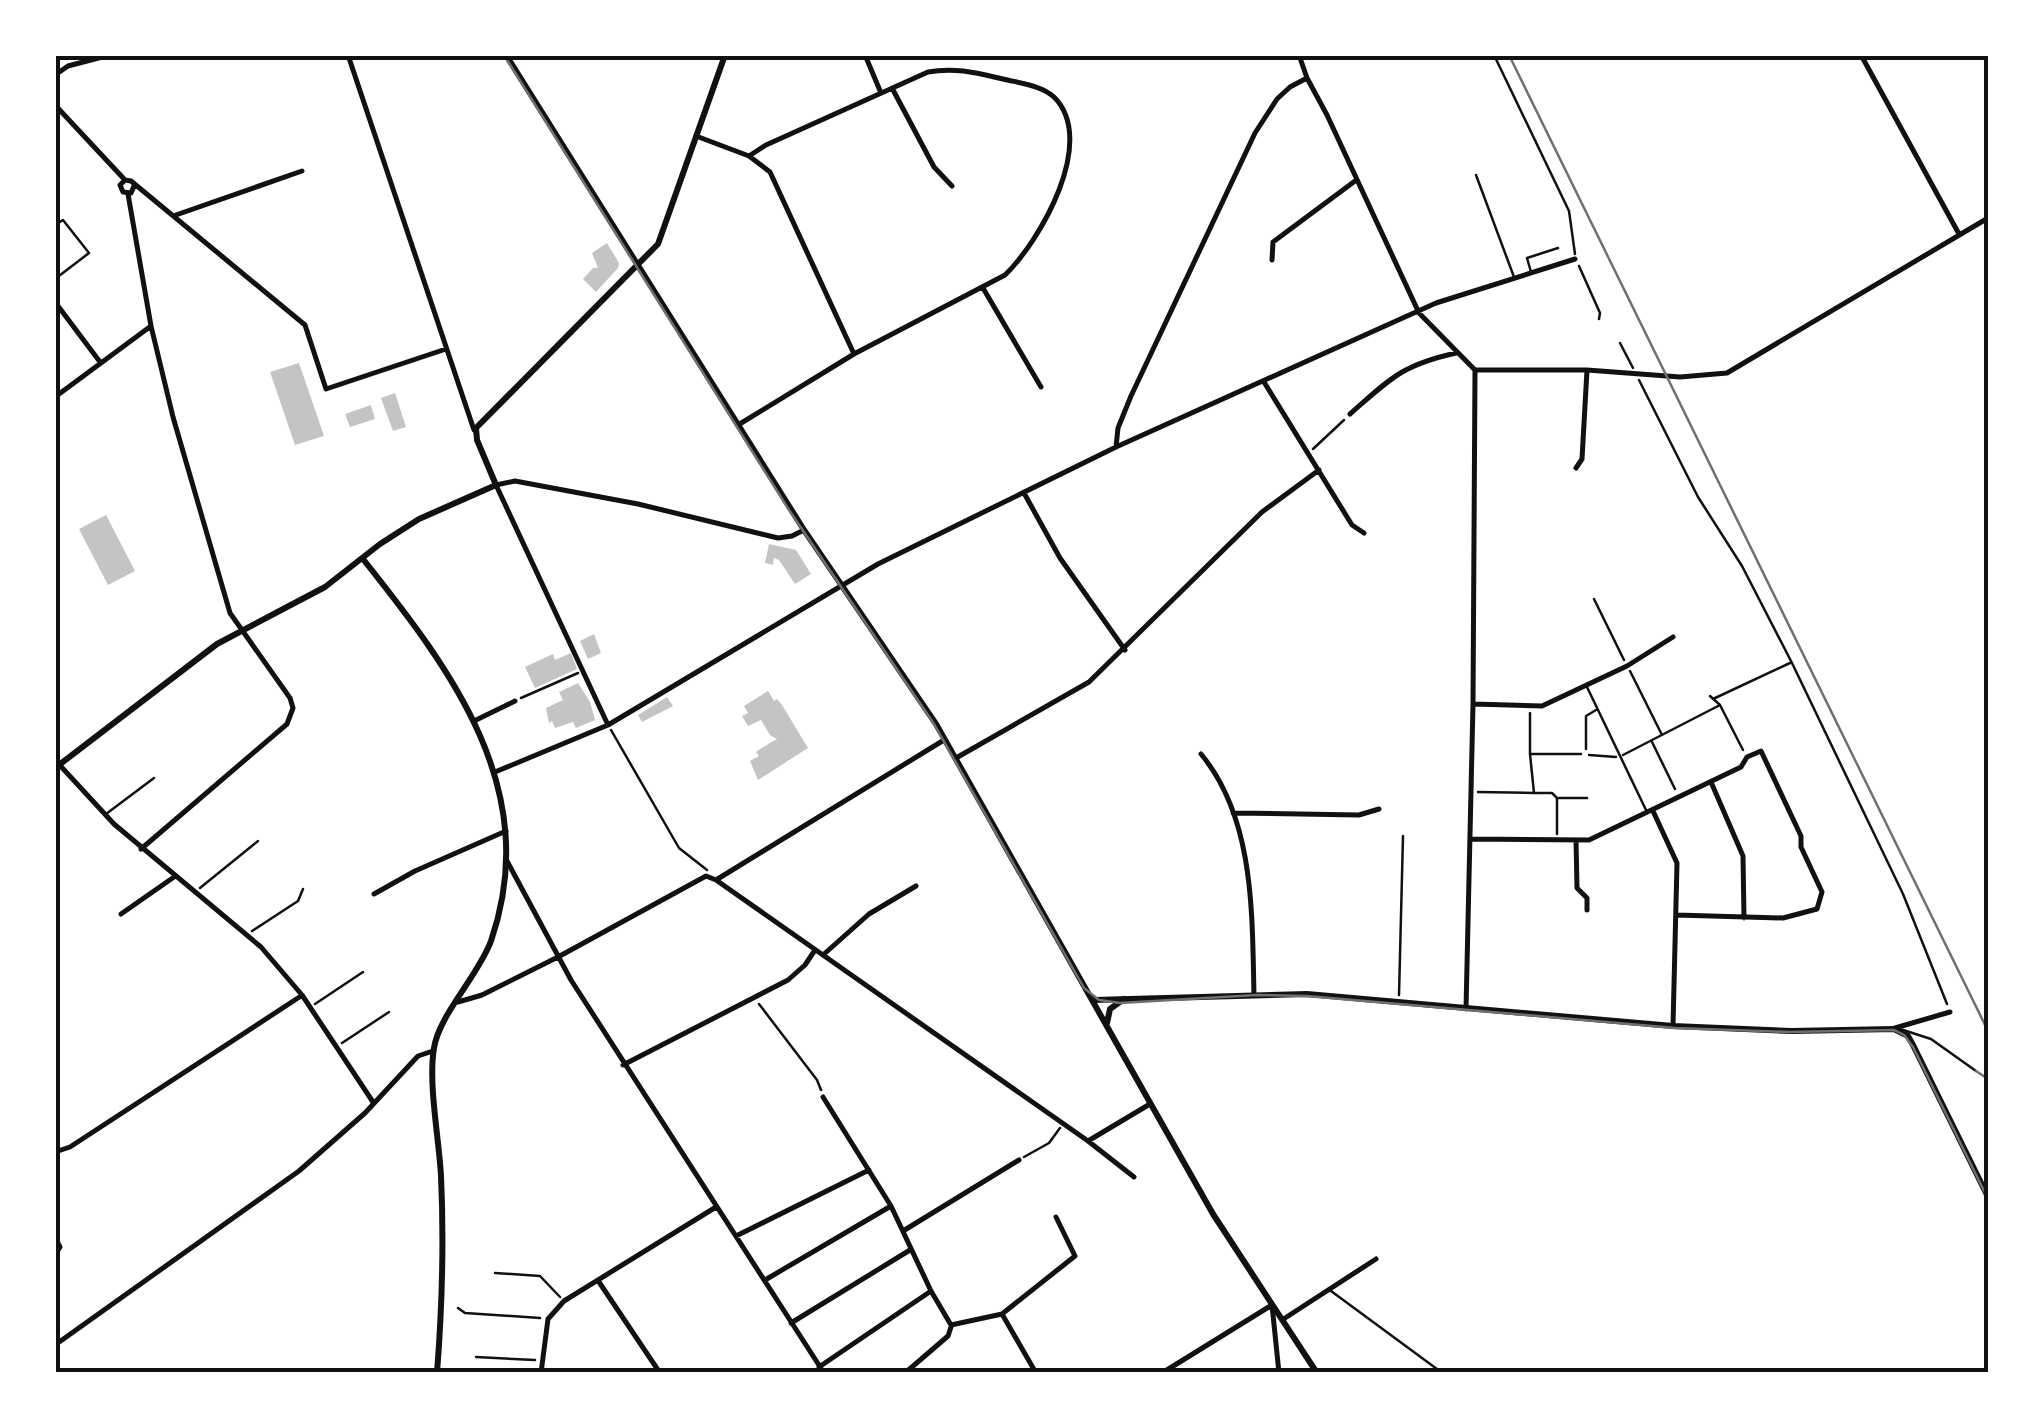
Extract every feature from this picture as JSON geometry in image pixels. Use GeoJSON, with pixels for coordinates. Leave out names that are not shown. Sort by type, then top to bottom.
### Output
{"type":"FeatureCollection","features":[{"type":"Feature","properties":{"kind":"main road"},"geometry":{"type":"LineString","coordinates":[[506,55],[804,530],[945,740],[1212,1214],[1317,1373]]}},
{"type":"Feature","properties":{"kind":"main road"},"geometry":{"type":"LineString","coordinates":[[56,764],[241,630],[325,587],[419,520],[496,485],[475,433],[483,420],[653,250],[724,55]]}},
{"type":"Feature","properties":{"kind":"main road"},"geometry":{"type":"LineString","coordinates":[[363,559],[455,683],[495,772],[506,832],[506,876],[490,943],[440,1028],[433,1051],[441,1180],[437,1373]]}},
{"type":"Feature","properties":{"kind":"main road"},"geometry":{"type":"LineString","coordinates":[[1094,1000],[1326,995],[1673,1026],[1894,1029],[1908,1036],[1988,1197]]}},
{"type":"Feature","properties":{"kind":"main road"},"geometry":{"type":"LineString","coordinates":[[1107,1024],[1110,1009],[1124,999]]}},
{"type":"Feature","properties":{"kind":"street"},"geometry":{"type":"LineString","coordinates":[[55,75],[68,66],[110,55]]}},
{"type":"Feature","properties":{"kind":"street"},"geometry":{"type":"LineString","coordinates":[[348,55],[475,433]]}},
{"type":"Feature","properties":{"kind":"street"},"geometry":{"type":"LineString","coordinates":[[865,55],[881,93]]}},
{"type":"Feature","properties":{"kind":"street"},"geometry":{"type":"LineString","coordinates":[[1299,55],[1306,78],[1419,313],[1475,370],[1709,376],[1736,369],[1988,218]]}},
{"type":"Feature","properties":{"kind":"street"},"geometry":{"type":"LineString","coordinates":[[1861,55],[1960,234]]}},
{"type":"Feature","properties":{"kind":"street"},"geometry":{"type":"LineString","coordinates":[[738,425],[854,354],[1005,276],[1019,262],[1050,212],[1070,136],[1065,113],[1053,96],[1039,88],[948,68],[928,72],[749,156]]}},
{"type":"Feature","properties":{"kind":"street"},"geometry":{"type":"LineString","coordinates":[[1116,447],[1118,428],[1131,396],[1252,140],[1272,105],[1306,78]]}},
{"type":"Feature","properties":{"kind":"street"},"geometry":{"type":"LineString","coordinates":[[892,88],[934,167],[952,186]]}},
{"type":"Feature","properties":{"kind":"street"},"geometry":{"type":"LineString","coordinates":[[55,106],[125,180],[305,325],[326,389],[446,349]]}},
{"type":"Feature","properties":{"kind":"street"},"geometry":{"type":"LineString","coordinates":[[696,136],[766,166],[854,354]]}},
{"type":"Feature","properties":{"kind":"street"},"geometry":{"type":"LineString","coordinates":[[173,216],[302,170]]}},
{"type":"Feature","properties":{"kind":"street"},"geometry":{"type":"LineString","coordinates":[[125,180],[120,188],[128,194],[151,326],[199,514],[230,613],[290,698],[292,716],[141,849]]}},
{"type":"Feature","properties":{"kind":"street"},"geometry":{"type":"LineString","coordinates":[[1272,260],[1273,242],[1356,182]]}},
{"type":"Feature","properties":{"kind":"street"},"geometry":{"type":"LineString","coordinates":[[128,194],[134,186]]}},
{"type":"Feature","properties":{"kind":"street"},"geometry":{"type":"LineString","coordinates":[[495,772],[608,725],[842,584],[1116,447],[1436,303],[1575,259]]}},
{"type":"Feature","properties":{"kind":"street"},"geometry":{"type":"LineString","coordinates":[[983,288],[1041,387]]}},
{"type":"Feature","properties":{"kind":"street"},"geometry":{"type":"LineString","coordinates":[[55,302],[100,362]]}},
{"type":"Feature","properties":{"kind":"street"},"geometry":{"type":"LineString","coordinates":[[55,397],[151,326]]}},
{"type":"Feature","properties":{"kind":"street"},"geometry":{"type":"LineString","coordinates":[[1350,414],[1396,374],[1418,361],[1456,353]]}},
{"type":"Feature","properties":{"kind":"street"},"geometry":{"type":"LineString","coordinates":[[1466,1009],[1475,370]]}},
{"type":"Feature","properties":{"kind":"street"},"geometry":{"type":"LineString","coordinates":[[1576,468],[1582,459],[1587,370]]}},
{"type":"Feature","properties":{"kind":"street"},"geometry":{"type":"LineString","coordinates":[[1264,382],[1352,525],[1364,534]]}},
{"type":"Feature","properties":{"kind":"street"},"geometry":{"type":"LineString","coordinates":[[956,758],[1089,682],[1272,502],[1319,470]]}},
{"type":"Feature","properties":{"kind":"street"},"geometry":{"type":"LineString","coordinates":[[608,725],[496,485],[515,480],[638,504],[778,538],[804,530]]}},
{"type":"Feature","properties":{"kind":"street"},"geometry":{"type":"LineString","coordinates":[[1024,493],[1060,558],[1125,650]]}},
{"type":"Feature","properties":{"kind":"street"},"geometry":{"type":"LineString","coordinates":[[1473,704],[1542,706],[1654,652],[1673,638]]}},
{"type":"Feature","properties":{"kind":"street"},"geometry":{"type":"LineString","coordinates":[[474,721],[516,701]]}},
{"type":"Feature","properties":{"kind":"street"},"geometry":{"type":"LineString","coordinates":[[716,880],[945,740]]}},
{"type":"Feature","properties":{"kind":"street"},"geometry":{"type":"LineString","coordinates":[[1470,839],[1589,840],[1741,767],[1747,757],[1761,751],[1822,892],[1817,909],[1783,918],[1676,916]]}},
{"type":"Feature","properties":{"kind":"street"},"geometry":{"type":"LineString","coordinates":[[1201,754],[1216,772],[1233,813],[1250,888],[1254,994]]}},
{"type":"Feature","properties":{"kind":"street"},"geometry":{"type":"LineString","coordinates":[[56,764],[141,849],[246,934],[282,969],[373,1102]]}},
{"type":"Feature","properties":{"kind":"street"},"geometry":{"type":"LineString","coordinates":[[1711,782],[1744,856],[1744,918]]}},
{"type":"Feature","properties":{"kind":"street"},"geometry":{"type":"LineString","coordinates":[[1233,813],[1359,815],[1379,809]]}},
{"type":"Feature","properties":{"kind":"street"},"geometry":{"type":"LineString","coordinates":[[1650,812],[1676,863],[1673,1026]]}},
{"type":"Feature","properties":{"kind":"street"},"geometry":{"type":"LineString","coordinates":[[374,894],[414,871],[506,832]]}},
{"type":"Feature","properties":{"kind":"street"},"geometry":{"type":"LineString","coordinates":[[1576,840],[1577,888],[1587,898],[1586,910]]}},
{"type":"Feature","properties":{"kind":"street"},"geometry":{"type":"LineString","coordinates":[[507,862],[558,957],[623,1064],[822,1370],[931,1291]]}},
{"type":"Feature","properties":{"kind":"street"},"geometry":{"type":"LineString","coordinates":[[458,1002],[482,995],[558,957],[706,876],[824,955],[1134,1177]]}},
{"type":"Feature","properties":{"kind":"street"},"geometry":{"type":"LineString","coordinates":[[120,914],[174,877]]}},
{"type":"Feature","properties":{"kind":"street"},"geometry":{"type":"LineString","coordinates":[[824,955],[869,914],[916,886]]}},
{"type":"Feature","properties":{"kind":"street"},"geometry":{"type":"LineString","coordinates":[[623,1064],[797,974],[816,950]]}},
{"type":"Feature","properties":{"kind":"street"},"geometry":{"type":"LineString","coordinates":[[56,1152],[70,1147],[302,995]]}},
{"type":"Feature","properties":{"kind":"street"},"geometry":{"type":"LineString","coordinates":[[1894,1029],[1950,1012]]}},
{"type":"Feature","properties":{"kind":"street"},"geometry":{"type":"LineString","coordinates":[[55,1345],[299,1171],[418,1056],[433,1051]]}},
{"type":"Feature","properties":{"kind":"street"},"geometry":{"type":"LineString","coordinates":[[823,1096],[892,1206],[910,1250],[951,1326],[948,1336],[905,1373]]}},
{"type":"Feature","properties":{"kind":"street"},"geometry":{"type":"LineString","coordinates":[[1088,1142],[1150,1104]]}},
{"type":"Feature","properties":{"kind":"street"},"geometry":{"type":"LineString","coordinates":[[903,1231],[1018,1160]]}},
{"type":"Feature","properties":{"kind":"street"},"geometry":{"type":"LineString","coordinates":[[736,1236],[869,1170]]}},
{"type":"Feature","properties":{"kind":"street"},"geometry":{"type":"LineString","coordinates":[[541,1373],[548,1319],[564,1302],[716,1206]]}},
{"type":"Feature","properties":{"kind":"street"},"geometry":{"type":"LineString","coordinates":[[765,1280],[892,1206]]}},
{"type":"Feature","properties":{"kind":"street"},"geometry":{"type":"LineString","coordinates":[[951,1326],[1002,1314],[1075,1256],[1056,1217]]}},
{"type":"Feature","properties":{"kind":"street"},"geometry":{"type":"LineString","coordinates":[[55,1237],[60,1247],[55,1254]]}},
{"type":"Feature","properties":{"kind":"street"},"geometry":{"type":"LineString","coordinates":[[791,1324],[910,1250]]}},
{"type":"Feature","properties":{"kind":"street"},"geometry":{"type":"LineString","coordinates":[[1282,1320],[1376,1259]]}},
{"type":"Feature","properties":{"kind":"street"},"geometry":{"type":"LineString","coordinates":[[600,1282],[660,1373]]}},
{"type":"Feature","properties":{"kind":"street"},"geometry":{"type":"LineString","coordinates":[[1162,1373],[1272,1306],[1279,1373],[1277,1352]]}},
{"type":"Feature","properties":{"kind":"street"},"geometry":{"type":"LineString","coordinates":[[1002,1314],[1036,1373]]}},
{"type":"Feature","properties":{"kind":"lane"},"geometry":{"type":"LineString","coordinates":[[1476,175],[1514,278]]}},
{"type":"Feature","properties":{"kind":"lane"},"geometry":{"type":"LineString","coordinates":[[1531,273],[1527,258],[1558,248]]}},
{"type":"Feature","properties":{"kind":"lane"},"geometry":{"type":"LineString","coordinates":[[1586,686],[1650,812]]}},
{"type":"Feature","properties":{"kind":"lane"},"geometry":{"type":"LineString","coordinates":[[1586,749],[1586,716],[1598,710]]}},
{"type":"Feature","properties":{"kind":"lane"},"geometry":{"type":"LineString","coordinates":[[105,814],[154,778]]}},
{"type":"Feature","properties":{"kind":"lane"},"geometry":{"type":"LineString","coordinates":[[1894,1029],[1922,1034],[1976,1071]]}},
{"type":"Feature","properties":{"kind":"lane"},"geometry":{"type":"LineString","coordinates":[[1329,1290],[1442,1372]]}},
{"type":"Feature","properties":{"kind":"path"},"geometry":{"type":"LineString","coordinates":[[1494,55],[1569,211],[1575,259],[1600,312],[1598,319]]}},
{"type":"Feature","properties":{"kind":"path"},"geometry":{"type":"LineString","coordinates":[[55,225],[62,220],[89,253],[55,279]]}},
{"type":"Feature","properties":{"kind":"path"},"geometry":{"type":"LineString","coordinates":[[1620,343],[1698,496],[1742,566],[1792,663],[1903,894],[1950,1012]]}},
{"type":"Feature","properties":{"kind":"path"},"geometry":{"type":"LineString","coordinates":[[1308,453],[1350,414]]}},
{"type":"Feature","properties":{"kind":"path"},"geometry":{"type":"LineString","coordinates":[[1747,757],[1712,697],[1792,663]]}},
{"type":"Feature","properties":{"kind":"path"},"geometry":{"type":"LineString","coordinates":[[516,701],[582,671]]}},
{"type":"Feature","properties":{"kind":"path"},"geometry":{"type":"LineString","coordinates":[[1530,754],[1619,757],[1720,705]]}},
{"type":"Feature","properties":{"kind":"path"},"geometry":{"type":"LineString","coordinates":[[1530,706],[1534,793]]}},
{"type":"Feature","properties":{"kind":"path"},"geometry":{"type":"LineString","coordinates":[[608,725],[679,848],[707,868],[706,876]]}},
{"type":"Feature","properties":{"kind":"path"},"geometry":{"type":"LineString","coordinates":[[1651,741],[1679,797]]}},
{"type":"Feature","properties":{"kind":"path"},"geometry":{"type":"LineString","coordinates":[[1471,792],[1552,793],[1558,798],[1587,798]]}},
{"type":"Feature","properties":{"kind":"path"},"geometry":{"type":"LineString","coordinates":[[1557,840],[1558,798]]}},
{"type":"Feature","properties":{"kind":"path"},"geometry":{"type":"LineString","coordinates":[[1398,1002],[1403,836]]}},
{"type":"Feature","properties":{"kind":"path"},"geometry":{"type":"LineString","coordinates":[[195,892],[258,841]]}},
{"type":"Feature","properties":{"kind":"path"},"geometry":{"type":"LineString","coordinates":[[246,934],[298,900],[303,889]]}},
{"type":"Feature","properties":{"kind":"path"},"geometry":{"type":"LineString","coordinates":[[310,1007],[363,972]]}},
{"type":"Feature","properties":{"kind":"path"},"geometry":{"type":"LineString","coordinates":[[754,998],[818,1080],[823,1096]]}},
{"type":"Feature","properties":{"kind":"path"},"geometry":{"type":"LineString","coordinates":[[336,1046],[389,1012]]}},
{"type":"Feature","properties":{"kind":"path"},"geometry":{"type":"LineString","coordinates":[[1018,1160],[1049,1143],[1062,1124]]}},
{"type":"Feature","properties":{"kind":"path"},"geometry":{"type":"LineString","coordinates":[[496,1273],[540,1276],[564,1302]]}},
{"type":"Feature","properties":{"kind":"path"},"geometry":{"type":"LineString","coordinates":[[458,1308],[465,1314],[548,1319]]}},
{"type":"Feature","properties":{"kind":"path"},"geometry":{"type":"LineString","coordinates":[[476,1357],[542,1361]]}},
{"type":"Feature","properties":{"kind":"building"},"geometry":{"type":"Polygon","coordinates":[[[607,243],[618,268],[596,292],[583,279],[598,268],[592,253],[607,243]]]}},
{"type":"Feature","properties":{"kind":"building"},"geometry":{"type":"Polygon","coordinates":[[[299,363],[324,436],[295,445],[270,372],[299,363]]]}},
{"type":"Feature","properties":{"kind":"building"},"geometry":{"type":"Polygon","coordinates":[[[395,393],[406,427],[393,431],[381,398],[395,393]]]}},
{"type":"Feature","properties":{"kind":"building"},"geometry":{"type":"Polygon","coordinates":[[[371,405],[375,419],[350,427],[345,414],[371,405]]]}},
{"type":"Feature","properties":{"kind":"building"},"geometry":{"type":"Polygon","coordinates":[[[106,515],[135,571],[108,585],[79,529],[106,515]]]}},
{"type":"Feature","properties":{"kind":"building"},"geometry":{"type":"Polygon","coordinates":[[[769,544],[796,550],[811,574],[795,584],[779,560],[774,558],[773,565],[765,563],[769,544]]]}},
{"type":"Feature","properties":{"kind":"building"},"geometry":{"type":"Polygon","coordinates":[[[594,634],[601,653],[588,659],[580,641],[594,634]]]}},
{"type":"Feature","properties":{"kind":"building"},"geometry":{"type":"Polygon","coordinates":[[[571,653],[577,669],[535,688],[525,667],[553,654],[555,660],[571,653]]]}},
{"type":"Feature","properties":{"kind":"building"},"geometry":{"type":"Polygon","coordinates":[[[578,683],[595,720],[576,728],[573,722],[555,728],[552,721],[549,723],[546,708],[563,700],[559,692],[578,683]]]}},
{"type":"Feature","properties":{"kind":"building"},"geometry":{"type":"Polygon","coordinates":[[[768,691],[782,705],[808,748],[758,780],[750,761],[759,756],[756,752],[777,739],[761,720],[748,726],[742,716],[748,713],[744,706],[768,691]]]}},
{"type":"Feature","properties":{"kind":"building"},"geometry":{"type":"Polygon","coordinates":[[[667,697],[673,706],[642,722],[638,715],[667,697]]]}},
{"type":"Feature","properties":{"kind":"tram line"},"geometry":{"type":"LineString","coordinates":[[504,55],[789,510],[934,724],[1084,988],[1099,1000],[1120,1003],[1307,996],[1675,1028],[1894,1030],[1913,1047],[1988,1199]]}},
{"type":"Feature","properties":{"kind":"tram line"},"geometry":{"type":"LineString","coordinates":[[1509,55],[1988,1031]]}},
{"type":"Feature","properties":{"kind":"tram line"},"geometry":{"type":"LineString","coordinates":[[1976,1071],[1988,1079]]}}]}
